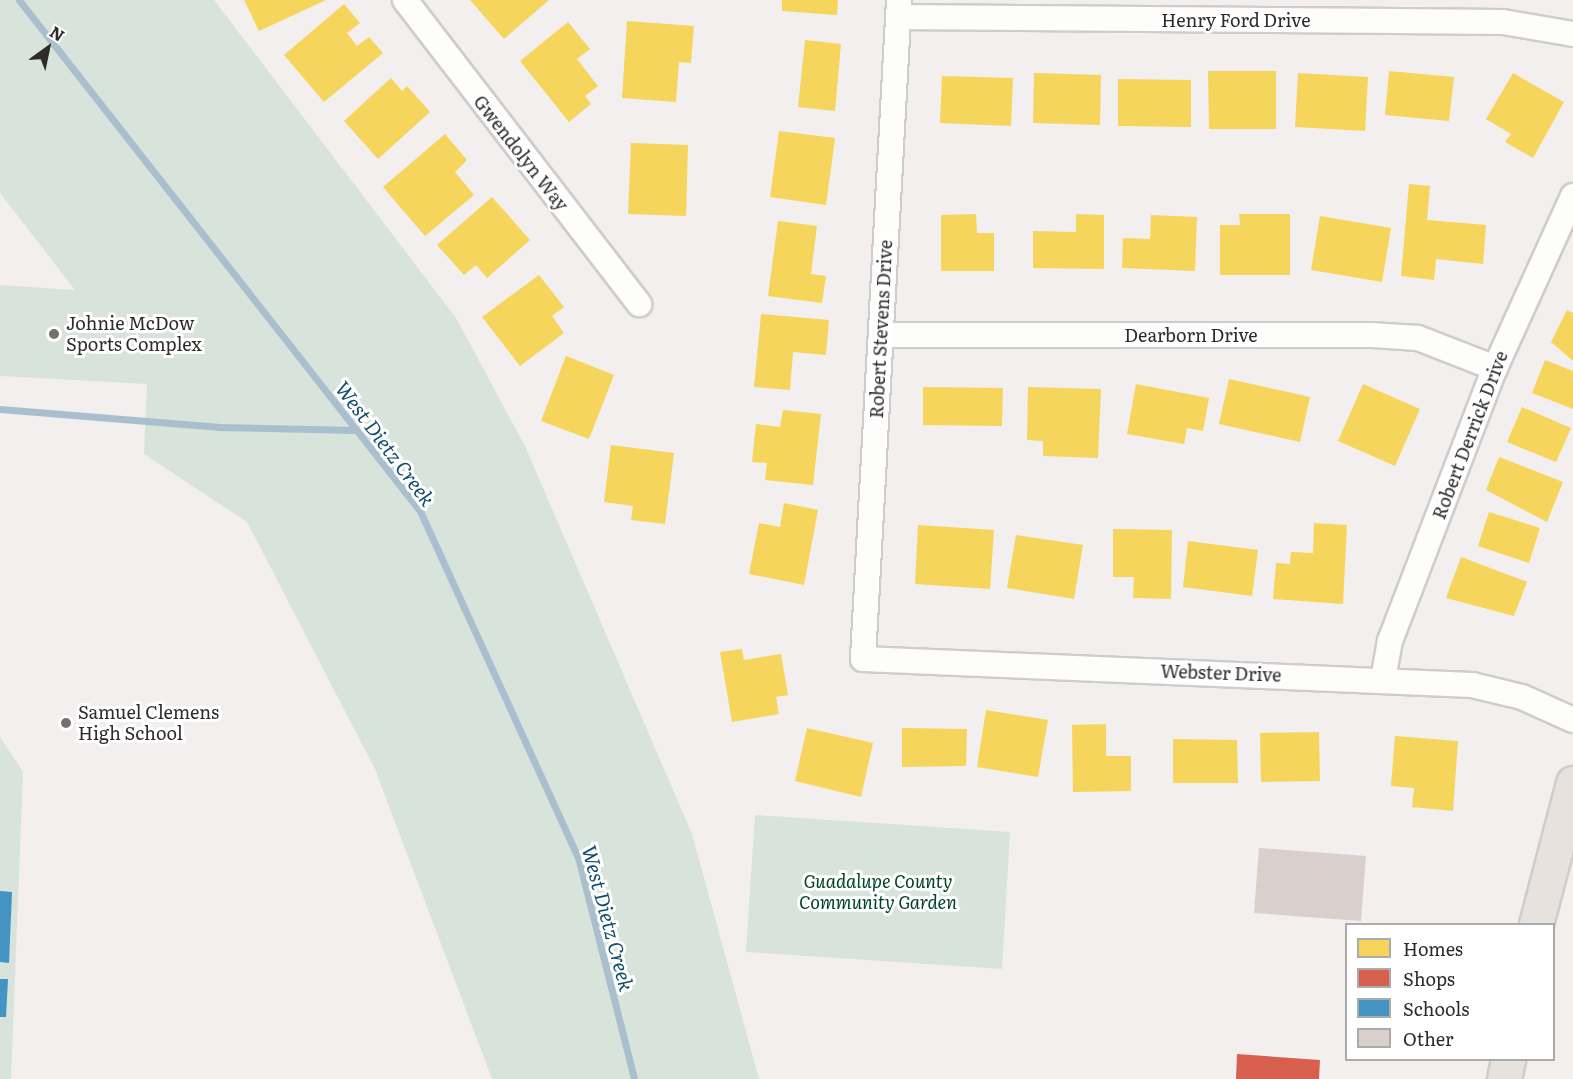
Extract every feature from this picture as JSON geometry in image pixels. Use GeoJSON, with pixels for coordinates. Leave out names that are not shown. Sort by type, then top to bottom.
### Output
{"type":"FeatureCollection","features":[{"type":"Feature","properties":{"kind":"main road"},"geometry":{"type":"LineString","coordinates":[[1536,923],[1573,783]]}},
{"type":"Feature","properties":{"kind":"main road"},"geometry":{"type":"LineString","coordinates":[[1504,1079],[1508,1061]]}},
{"type":"Feature","properties":{"kind":"street","name":"Gwendolyn Way"},"geometry":{"type":"LineString","coordinates":[[405,0],[639,304]]}},
{"type":"Feature","properties":{"kind":"street","name":"Henry Ford Drive"},"geometry":{"type":"LineString","coordinates":[[898,9],[1480,22],[1541,26],[1573,34]]}},
{"type":"Feature","properties":{"kind":"street","name":"Robert Stevens Drive"},"geometry":{"type":"LineString","coordinates":[[863,658],[898,9]]}},
{"type":"Feature","properties":{"kind":"street","name":"Robert Derrick Drive"},"geometry":{"type":"LineString","coordinates":[[1383,680],[1390,640],[1495,368],[1573,196]]}},
{"type":"Feature","properties":{"kind":"street","name":"Dearborn Drive"},"geometry":{"type":"LineString","coordinates":[[881,335],[1372,335],[1418,338],[1495,368]]}},
{"type":"Feature","properties":{"kind":"street","name":"Webster Drive"},"geometry":{"type":"LineString","coordinates":[[863,658],[1472,685],[1522,697],[1573,720]]}},
{"type":"Feature","properties":{"kind":"green space"},"geometry":{"type":"Polygon","coordinates":[[[0,0],[214,0],[456,318],[525,446],[692,834],[759,1079],[492,1079],[375,769],[247,522],[144,454],[147,384],[0,376],[0,285],[75,290],[0,193],[0,0]]]}},
{"type":"Feature","properties":{"kind":"green space"},"geometry":{"type":"Polygon","coordinates":[[[0,737],[23,772],[11,1079],[0,1079],[0,737]]]}},
{"type":"Feature","properties":{"kind":"green space","name":"Guadalupe County Community Garden"},"geometry":{"type":"Polygon","coordinates":[[[755,815],[1010,832],[1002,969],[746,952],[755,815]]]}},
{"type":"Feature","properties":{"kind":"building: Homes"},"geometry":{"type":"Polygon","coordinates":[[[244,0],[326,0],[259,31],[244,0]]]}},
{"type":"Feature","properties":{"kind":"building: Homes"},"geometry":{"type":"Polygon","coordinates":[[[470,0],[549,0],[504,39],[470,0]]]}},
{"type":"Feature","properties":{"kind":"building: Homes"},"geometry":{"type":"Polygon","coordinates":[[[782,0],[838,0],[837,15],[782,11],[782,0]]]}},
{"type":"Feature","properties":{"kind":"building: Homes"},"geometry":{"type":"Polygon","coordinates":[[[344,4],[360,23],[347,33],[357,46],[369,37],[383,53],[324,102],[284,55],[344,4]]]}},
{"type":"Feature","properties":{"kind":"building: Homes"},"geometry":{"type":"Polygon","coordinates":[[[627,21],[694,26],[691,63],[679,62],[676,102],[622,98],[627,21]]]}},
{"type":"Feature","properties":{"kind":"building: Homes"},"geometry":{"type":"Polygon","coordinates":[[[568,22],[590,49],[577,59],[598,86],[585,96],[591,104],[569,122],[520,61],[568,22]]]}},
{"type":"Feature","properties":{"kind":"building: Homes"},"geometry":{"type":"Polygon","coordinates":[[[805,40],[841,44],[835,111],[798,107],[805,40]]]}},
{"type":"Feature","properties":{"kind":"building: Homes"},"geometry":{"type":"Polygon","coordinates":[[[1208,71],[1276,71],[1276,129],[1209,129],[1208,71]]]}},
{"type":"Feature","properties":{"kind":"building: Homes"},"geometry":{"type":"Polygon","coordinates":[[[1389,71],[1454,77],[1449,121],[1385,115],[1389,71]]]}},
{"type":"Feature","properties":{"kind":"building: Homes"},"geometry":{"type":"Polygon","coordinates":[[[1034,73],[1101,75],[1100,125],[1033,123],[1034,73]]]}},
{"type":"Feature","properties":{"kind":"building: Homes"},"geometry":{"type":"Polygon","coordinates":[[[1298,73],[1368,77],[1365,131],[1295,127],[1298,73]]]}},
{"type":"Feature","properties":{"kind":"building: Homes"},"geometry":{"type":"Polygon","coordinates":[[[1513,73],[1564,102],[1533,158],[1505,142],[1511,134],[1486,119],[1513,73]]]}},
{"type":"Feature","properties":{"kind":"building: Homes"},"geometry":{"type":"Polygon","coordinates":[[[942,76],[1013,78],[1011,126],[940,123],[942,76]]]}},
{"type":"Feature","properties":{"kind":"building: Homes"},"geometry":{"type":"Polygon","coordinates":[[[391,78],[402,91],[407,86],[430,112],[378,159],[344,121],[391,78]]]}},
{"type":"Feature","properties":{"kind":"building: Homes"},"geometry":{"type":"Polygon","coordinates":[[[1118,79],[1191,80],[1191,127],[1118,126],[1118,79]]]}},
{"type":"Feature","properties":{"kind":"building: Homes"},"geometry":{"type":"Polygon","coordinates":[[[779,131],[835,138],[826,205],[770,197],[779,131]]]}},
{"type":"Feature","properties":{"kind":"building: Homes"},"geometry":{"type":"Polygon","coordinates":[[[445,134],[467,160],[455,172],[474,195],[425,236],[383,187],[445,134]]]}},
{"type":"Feature","properties":{"kind":"building: Homes"},"geometry":{"type":"Polygon","coordinates":[[[631,143],[688,145],[686,216],[628,214],[631,143]]]}},
{"type":"Feature","properties":{"kind":"building: Homes"},"geometry":{"type":"Polygon","coordinates":[[[1409,184],[1430,186],[1427,220],[1486,225],[1483,264],[1436,259],[1434,280],[1401,276],[1409,184]]]}},
{"type":"Feature","properties":{"kind":"building: Homes"},"geometry":{"type":"Polygon","coordinates":[[[492,197],[530,240],[487,278],[476,265],[464,275],[437,245],[492,197]]]}},
{"type":"Feature","properties":{"kind":"building: Homes"},"geometry":{"type":"Polygon","coordinates":[[[976,214],[977,233],[994,233],[994,271],[941,271],[941,215],[976,214]]]}},
{"type":"Feature","properties":{"kind":"building: Homes"},"geometry":{"type":"Polygon","coordinates":[[[1076,214],[1104,215],[1104,269],[1033,268],[1033,231],[1076,232],[1076,214]]]}},
{"type":"Feature","properties":{"kind":"building: Homes"},"geometry":{"type":"Polygon","coordinates":[[[1239,214],[1290,214],[1290,275],[1220,275],[1220,225],[1240,225],[1239,214]]]}},
{"type":"Feature","properties":{"kind":"building: Homes"},"geometry":{"type":"Polygon","coordinates":[[[1151,215],[1197,217],[1195,271],[1122,268],[1123,238],[1150,239],[1151,215]]]}},
{"type":"Feature","properties":{"kind":"building: Homes"},"geometry":{"type":"Polygon","coordinates":[[[1320,216],[1391,228],[1382,282],[1311,270],[1320,216]]]}},
{"type":"Feature","properties":{"kind":"building: Homes"},"geometry":{"type":"Polygon","coordinates":[[[778,221],[817,226],[811,274],[826,276],[822,303],[768,296],[778,221]]]}},
{"type":"Feature","properties":{"kind":"building: Homes"},"geometry":{"type":"Polygon","coordinates":[[[539,275],[564,307],[552,316],[564,333],[520,366],[482,317],[539,275]]]}},
{"type":"Feature","properties":{"kind":"building: Homes"},"geometry":{"type":"Polygon","coordinates":[[[1567,310],[1573,313],[1573,361],[1551,342],[1567,310]]]}},
{"type":"Feature","properties":{"kind":"building: Homes"},"geometry":{"type":"Polygon","coordinates":[[[761,314],[829,320],[826,355],[793,352],[790,390],[754,387],[761,314]]]}},
{"type":"Feature","properties":{"kind":"building: Homes"},"geometry":{"type":"Polygon","coordinates":[[[566,356],[614,375],[589,439],[541,421],[566,356]]]}},
{"type":"Feature","properties":{"kind":"building: Homes"},"geometry":{"type":"Polygon","coordinates":[[[1545,360],[1573,371],[1573,409],[1532,393],[1545,360]]]}},
{"type":"Feature","properties":{"kind":"building: Homes"},"geometry":{"type":"Polygon","coordinates":[[[1229,379],[1310,397],[1300,442],[1219,424],[1229,379]]]}},
{"type":"Feature","properties":{"kind":"building: Homes"},"geometry":{"type":"Polygon","coordinates":[[[1136,384],[1209,398],[1203,431],[1187,428],[1184,444],[1127,434],[1136,384]]]}},
{"type":"Feature","properties":{"kind":"building: Homes"},"geometry":{"type":"Polygon","coordinates":[[[1363,384],[1420,409],[1395,466],[1338,441],[1363,384]]]}},
{"type":"Feature","properties":{"kind":"building: Homes"},"geometry":{"type":"Polygon","coordinates":[[[923,387],[1003,388],[1002,426],[923,425],[923,387]]]}},
{"type":"Feature","properties":{"kind":"building: Homes"},"geometry":{"type":"Polygon","coordinates":[[[1028,387],[1101,389],[1098,458],[1043,456],[1043,441],[1027,440],[1028,387]]]}},
{"type":"Feature","properties":{"kind":"building: Homes"},"geometry":{"type":"Polygon","coordinates":[[[1522,407],[1571,428],[1556,462],[1507,442],[1522,407]]]}},
{"type":"Feature","properties":{"kind":"building: Homes"},"geometry":{"type":"Polygon","coordinates":[[[783,410],[821,414],[813,485],[765,480],[767,463],[752,462],[756,424],[780,427],[783,410]]]}},
{"type":"Feature","properties":{"kind":"building: Homes"},"geometry":{"type":"Polygon","coordinates":[[[611,445],[674,453],[665,524],[631,520],[633,506],[604,502],[611,445]]]}},
{"type":"Feature","properties":{"kind":"building: Homes"},"geometry":{"type":"Polygon","coordinates":[[[1499,457],[1563,482],[1547,522],[1486,490],[1499,457]]]}},
{"type":"Feature","properties":{"kind":"building: Homes"},"geometry":{"type":"Polygon","coordinates":[[[784,503],[818,510],[804,585],[749,574],[759,523],[780,527],[784,503]]]}},
{"type":"Feature","properties":{"kind":"building: Homes"},"geometry":{"type":"Polygon","coordinates":[[[1489,512],[1540,528],[1529,563],[1478,546],[1489,512]]]}},
{"type":"Feature","properties":{"kind":"building: Homes"},"geometry":{"type":"Polygon","coordinates":[[[1314,523],[1347,525],[1343,604],[1273,599],[1276,563],[1290,564],[1291,552],[1313,553],[1314,523]]]}},
{"type":"Feature","properties":{"kind":"building: Homes"},"geometry":{"type":"Polygon","coordinates":[[[918,525],[994,530],[990,589],[915,584],[918,525]]]}},
{"type":"Feature","properties":{"kind":"building: Homes"},"geometry":{"type":"Polygon","coordinates":[[[1113,529],[1172,530],[1171,599],[1133,598],[1134,577],[1113,577],[1113,529]]]}},
{"type":"Feature","properties":{"kind":"building: Homes"},"geometry":{"type":"Polygon","coordinates":[[[1016,535],[1083,545],[1074,599],[1007,588],[1016,535]]]}},
{"type":"Feature","properties":{"kind":"building: Homes"},"geometry":{"type":"Polygon","coordinates":[[[1188,541],[1258,550],[1252,596],[1183,587],[1188,541]]]}},
{"type":"Feature","properties":{"kind":"building: Homes"},"geometry":{"type":"Polygon","coordinates":[[[1461,557],[1527,582],[1514,616],[1446,598],[1461,557]]]}},
{"type":"Feature","properties":{"kind":"building: Homes"},"geometry":{"type":"Polygon","coordinates":[[[742,649],[744,660],[781,654],[788,695],[776,697],[779,714],[732,722],[720,652],[742,649]]]}},
{"type":"Feature","properties":{"kind":"building: Homes"},"geometry":{"type":"Polygon","coordinates":[[[986,710],[1048,720],[1038,777],[977,767],[986,710]]]}},
{"type":"Feature","properties":{"kind":"building: Homes"},"geometry":{"type":"Polygon","coordinates":[[[1106,724],[1106,756],[1131,756],[1131,791],[1073,792],[1072,725],[1106,724]]]}},
{"type":"Feature","properties":{"kind":"building: Homes"},"geometry":{"type":"Polygon","coordinates":[[[807,728],[873,743],[861,797],[795,781],[807,728]]]}},
{"type":"Feature","properties":{"kind":"building: Homes"},"geometry":{"type":"Polygon","coordinates":[[[902,728],[967,729],[966,766],[902,767],[902,728]]]}},
{"type":"Feature","properties":{"kind":"building: Homes"},"geometry":{"type":"Polygon","coordinates":[[[1319,732],[1320,781],[1261,782],[1260,733],[1319,732]]]}},
{"type":"Feature","properties":{"kind":"building: Homes"},"geometry":{"type":"Polygon","coordinates":[[[1395,736],[1458,741],[1453,811],[1412,807],[1414,788],[1391,786],[1395,736]]]}},
{"type":"Feature","properties":{"kind":"building: Homes"},"geometry":{"type":"Polygon","coordinates":[[[1173,739],[1237,740],[1238,783],[1173,783],[1173,739]]]}},
{"type":"Feature","properties":{"kind":"building: Shops"},"geometry":{"type":"Polygon","coordinates":[[[1237,1054],[1320,1060],[1319,1079],[1236,1079],[1237,1054]]]}},
{"type":"Feature","properties":{"kind":"building: Schools"},"geometry":{"type":"Polygon","coordinates":[[[0,891],[12,892],[9,963],[0,962],[0,891]]]}},
{"type":"Feature","properties":{"kind":"building: Schools"},"geometry":{"type":"Polygon","coordinates":[[[0,979],[8,979],[6,1017],[0,1017],[0,979]]]}},
{"type":"Feature","properties":{"kind":"building: Other"},"geometry":{"type":"Polygon","coordinates":[[[1259,848],[1366,856],[1361,921],[1254,913],[1259,848]]]}},
{"type":"Feature","properties":{"kind":"waterway","name":"West Dietz Creek"},"geometry":{"type":"LineString","coordinates":[[19,0],[420,511],[578,857],[634,1079]]}},
{"type":"Feature","properties":{"kind":"waterway"},"geometry":{"type":"LineString","coordinates":[[0,409],[217,427],[356,430]]}},
{"type":"Feature","properties":{"kind":"place","name":"Johnie McDow Sports Complex"},"geometry":{"type":"Point","coordinates":[54,334]}},
{"type":"Feature","properties":{"kind":"place","name":"Samuel Clemens High School"},"geometry":{"type":"Point","coordinates":[66,723]}}]}
